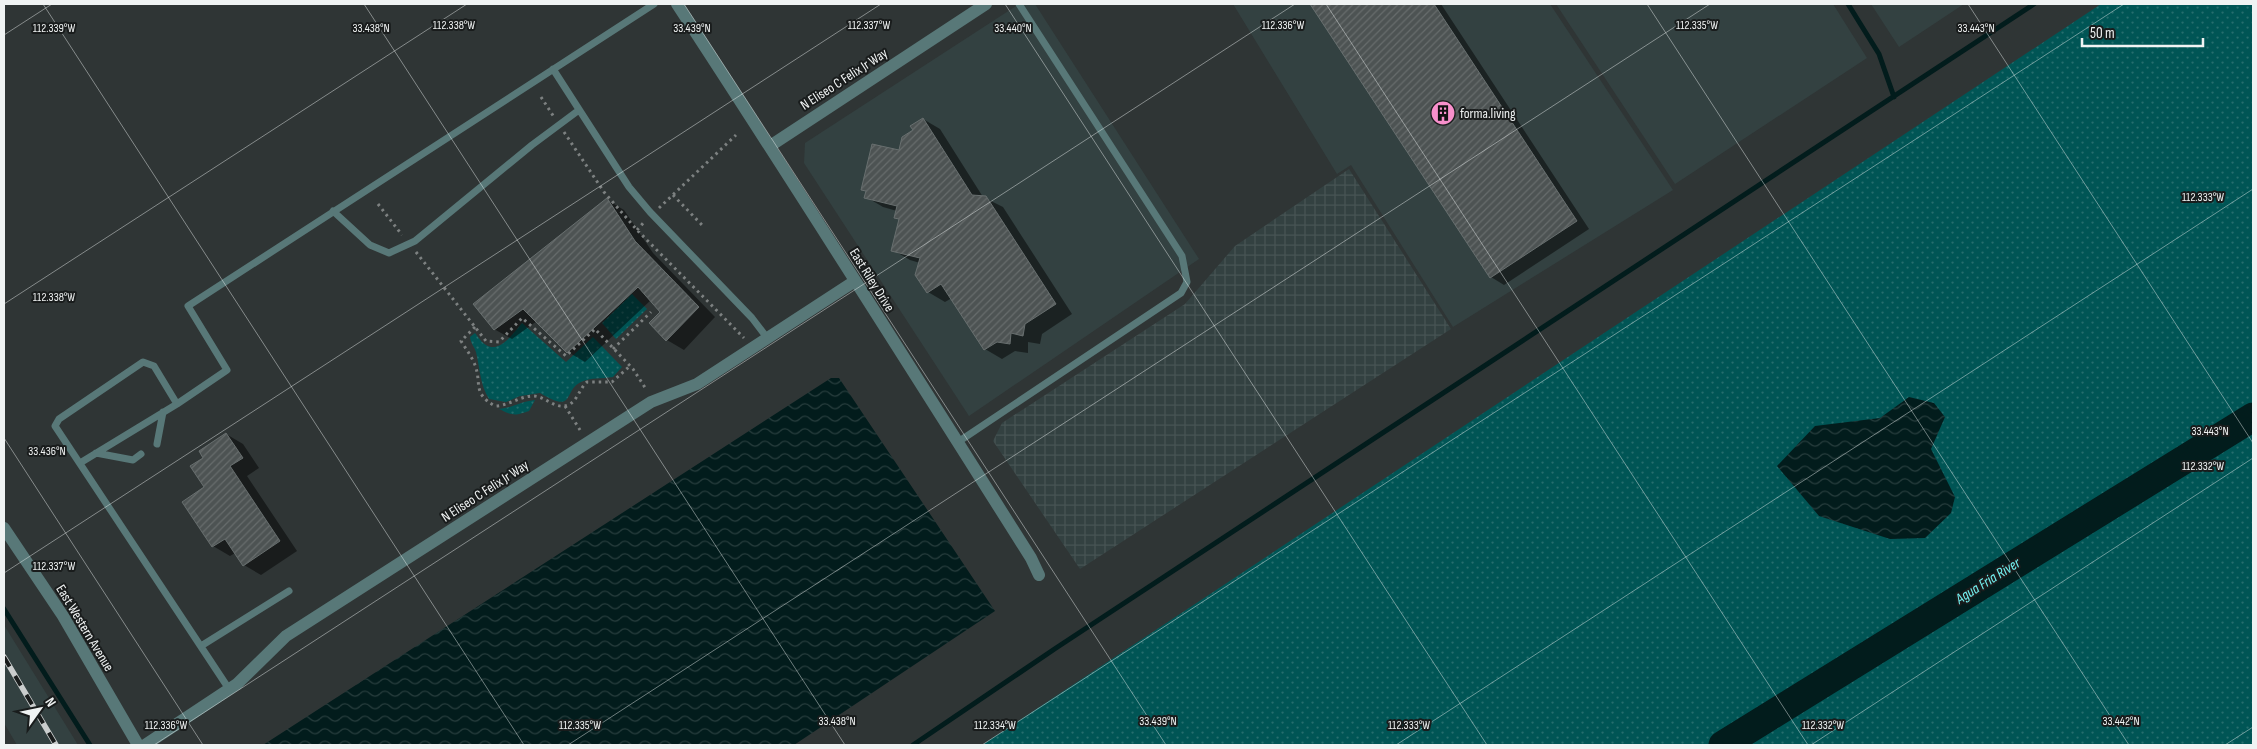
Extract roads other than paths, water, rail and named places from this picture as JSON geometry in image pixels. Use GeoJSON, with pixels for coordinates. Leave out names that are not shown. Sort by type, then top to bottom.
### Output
{"type":"FeatureCollection","features":[{"type":"Feature","properties":{"kind":"street","name":"East Riley Drive"},"geometry":{"type":"LineString","coordinates":[[677,4],[770,146],[958,442],[1031,558],[1039,575]]}},
{"type":"Feature","properties":{"kind":"street","name":"N Eliseo C Felix Jr Way"},"geometry":{"type":"LineString","coordinates":[[770,146],[986,4]]}},
{"type":"Feature","properties":{"kind":"street","name":"N Eliseo C Felix Jr Way"},"geometry":{"type":"LineString","coordinates":[[145,745],[229,689],[260,663],[286,636],[651,402],[697,384],[855,281]]}},
{"type":"Feature","properties":{"kind":"street","name":"East Western Avenue"},"geometry":{"type":"LineString","coordinates":[[4,528],[62,616],[138,745]]}},
{"type":"Feature","properties":{"kind":"lane"},"geometry":{"type":"LineString","coordinates":[[80,463],[177,404],[227,370],[188,306],[654,4]]}},
{"type":"Feature","properties":{"kind":"lane"},"geometry":{"type":"LineString","coordinates":[[958,442],[1180,293],[1187,282],[1182,256],[1018,4]]}},
{"type":"Feature","properties":{"kind":"lane"},"geometry":{"type":"LineString","coordinates":[[553,69],[629,188],[652,215],[752,318],[768,339]]}},
{"type":"Feature","properties":{"kind":"lane"},"geometry":{"type":"LineString","coordinates":[[333,211],[370,245],[389,253],[409,244],[579,110]]}},
{"type":"Feature","properties":{"kind":"lane"},"geometry":{"type":"LineString","coordinates":[[177,404],[154,366],[143,362],[59,419],[55,426],[229,689]]}},
{"type":"Feature","properties":{"kind":"lane"},"geometry":{"type":"LineString","coordinates":[[157,444],[163,412]]}},
{"type":"Feature","properties":{"kind":"lane"},"geometry":{"type":"LineString","coordinates":[[96,453],[133,460],[141,454]]}},
{"type":"Feature","properties":{"kind":"lane"},"geometry":{"type":"LineString","coordinates":[[201,646],[289,590]]}},
{"type":"Feature","properties":{"kind":"water"},"geometry":{"type":"Polygon","coordinates":[[[831,378],[839,378],[995,611],[794,745],[263,745],[831,378]]]}},
{"type":"Feature","properties":{"kind":"water"},"geometry":{"type":"Polygon","coordinates":[[[1909,397],[1934,403],[1945,417],[1931,449],[1955,497],[1951,513],[1925,538],[1890,539],[1819,516],[1777,466],[1815,426],[1880,418],[1909,397]]]}},
{"type":"Feature","properties":{"kind":"waterway"},"geometry":{"type":"LineString","coordinates":[[1848,4],[1879,54],[1894,97]]}},
{"type":"Feature","properties":{"kind":"waterway"},"geometry":{"type":"LineString","coordinates":[[913,745],[1056,648],[2034,4]]}},
{"type":"Feature","properties":{"kind":"waterway","name":"Agua Fria River"},"geometry":{"type":"LineString","coordinates":[[1723,745],[2253,417]]}},
{"type":"Feature","properties":{"kind":"waterway"},"geometry":{"type":"LineString","coordinates":[[4,609],[90,745]]}},
{"type":"Feature","properties":{"kind":"railway"},"geometry":{"type":"LineString","coordinates":[[4,657],[56,745]]}},
{"type":"Feature","properties":{"kind":"place","name":"forma.living"},"geometry":{"type":"Point","coordinates":[1443,113]}}]}
